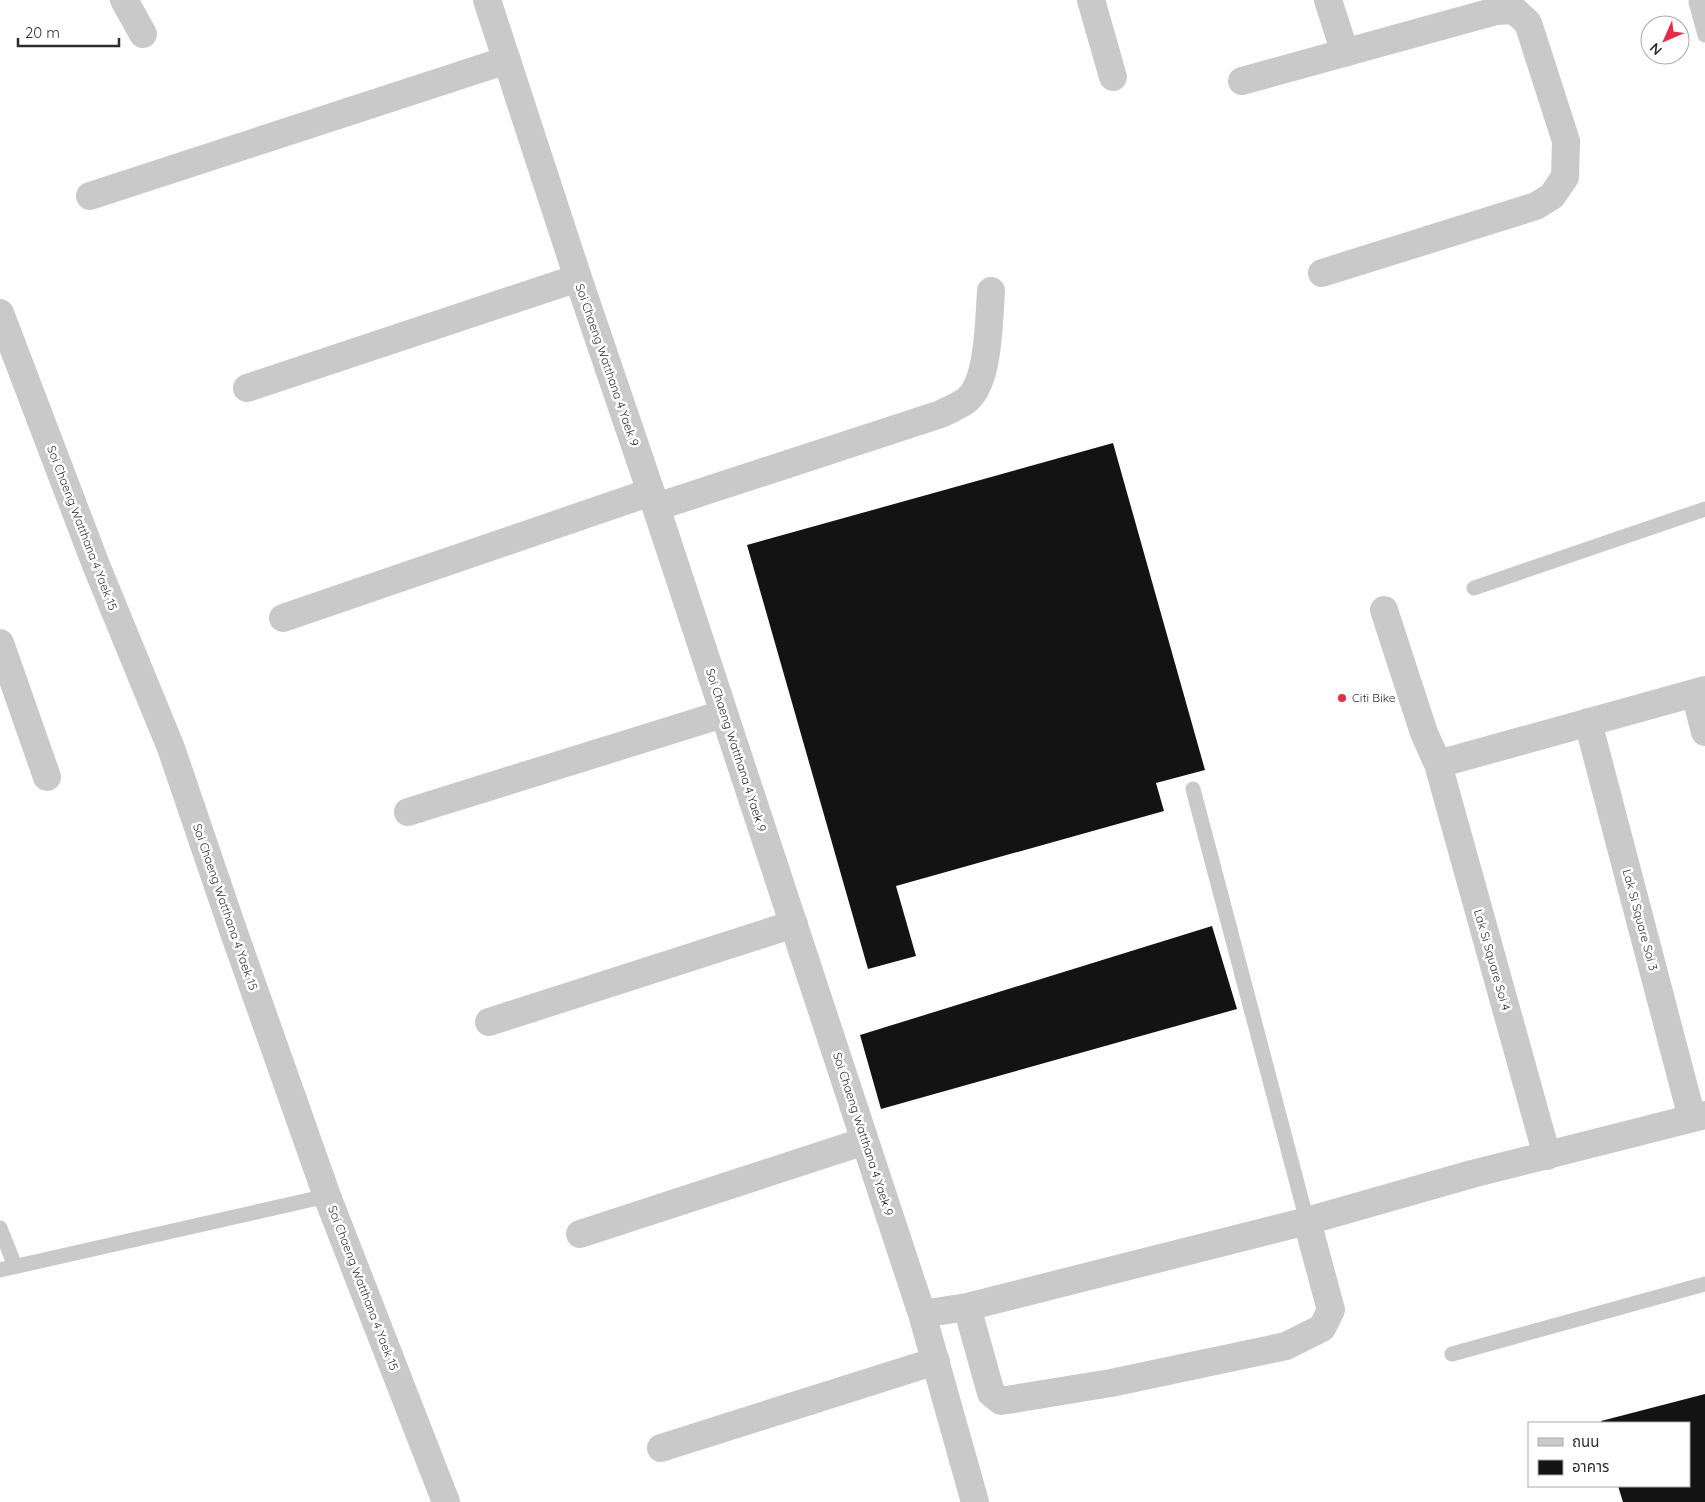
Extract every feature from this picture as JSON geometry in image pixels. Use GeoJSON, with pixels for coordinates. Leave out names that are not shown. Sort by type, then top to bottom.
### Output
{"type":"FeatureCollection","features":[{"type":"Feature","properties":{"kind":"street"},"geometry":{"type":"LineString","coordinates":[[124,0],[143,34]]}},
{"type":"Feature","properties":{"kind":"street","name":"Soi Chaeng Watthana 4 Yaek 9"},"geometry":{"type":"LineString","coordinates":[[487,0],[922,1314],[975,1502]]}},
{"type":"Feature","properties":{"kind":"street"},"geometry":{"type":"LineString","coordinates":[[1091,0],[1113,77]]}},
{"type":"Feature","properties":{"kind":"street"},"geometry":{"type":"LineString","coordinates":[[1328,0],[1345,53]]}},
{"type":"Feature","properties":{"kind":"street"},"geometry":{"type":"LineString","coordinates":[[1242,81],[1496,11],[1514,10],[1528,23],[1566,141],[1565,177],[1552,196],[1536,206],[1322,272]]}},
{"type":"Feature","properties":{"kind":"street"},"geometry":{"type":"LineString","coordinates":[[90,196],[508,60]]}},
{"type":"Feature","properties":{"kind":"street"},"geometry":{"type":"LineString","coordinates":[[247,388],[578,278]]}},
{"type":"Feature","properties":{"kind":"street"},"geometry":{"type":"LineString","coordinates":[[283,618],[653,499],[941,414],[969,398],[978,386],[983,370],[991,291]]}},
{"type":"Feature","properties":{"kind":"street","name":"Soi Chaeng Watthana 4 Yaek 15"},"geometry":{"type":"LineString","coordinates":[[0,313],[96,566],[171,748],[327,1196],[446,1502]]}},
{"type":"Feature","properties":{"kind":"street","name":"Lak Si Square Soi 4"},"geometry":{"type":"LineString","coordinates":[[1384,610],[1421,725],[1438,764],[1547,1156]]}},
{"type":"Feature","properties":{"kind":"street"},"geometry":{"type":"LineString","coordinates":[[0,643],[47,778]]}},
{"type":"Feature","properties":{"kind":"street"},"geometry":{"type":"LineString","coordinates":[[1438,764],[1700,692],[1705,732]]}},
{"type":"Feature","properties":{"kind":"street"},"geometry":{"type":"LineString","coordinates":[[408,812],[723,714]]}},
{"type":"Feature","properties":{"kind":"street","name":"Lak Si Square Soi 3"},"geometry":{"type":"LineString","coordinates":[[1588,722],[1698,1116]]}},
{"type":"Feature","properties":{"kind":"street"},"geometry":{"type":"LineString","coordinates":[[489,1022],[794,924]]}},
{"type":"Feature","properties":{"kind":"street"},"geometry":{"type":"LineString","coordinates":[[922,1314],[967,1306],[1307,1221],[1472,1174],[1698,1116]]}},
{"type":"Feature","properties":{"kind":"street"},"geometry":{"type":"LineString","coordinates":[[580,1234],[865,1141]]}},
{"type":"Feature","properties":{"kind":"street"},"geometry":{"type":"LineString","coordinates":[[967,1306],[991,1393],[1001,1401],[1111,1383],[1286,1346],[1322,1328],[1331,1310],[1307,1221]]}},
{"type":"Feature","properties":{"kind":"street"},"geometry":{"type":"LineString","coordinates":[[661,1448],[936,1361]]}},
{"type":"Feature","properties":{"kind":"lane"},"geometry":{"type":"LineString","coordinates":[[1701,0],[1696,2],[1705,35]]}},
{"type":"Feature","properties":{"kind":"lane"},"geometry":{"type":"LineString","coordinates":[[1474,588],[1705,509]]}},
{"type":"Feature","properties":{"kind":"lane"},"geometry":{"type":"LineString","coordinates":[[1193,789],[1307,1221]]}},
{"type":"Feature","properties":{"kind":"lane"},"geometry":{"type":"LineString","coordinates":[[0,1228],[7,1268],[327,1196]]}},
{"type":"Feature","properties":{"kind":"lane"},"geometry":{"type":"LineString","coordinates":[[1452,1354],[1705,1284]]}},
{"type":"Feature","properties":{"kind":"building"},"geometry":{"type":"Polygon","coordinates":[[[1113,443],[1205,770],[1156,783],[1164,811],[896,886],[916,956],[868,969],[747,545],[1113,443]]]}},
{"type":"Feature","properties":{"kind":"building"},"geometry":{"type":"Polygon","coordinates":[[[1212,926],[1237,1009],[881,1109],[860,1035],[1212,926]]]}},
{"type":"Feature","properties":{"kind":"building"},"geometry":{"type":"Polygon","coordinates":[[[1705,1394],[1705,1502],[1623,1502],[1618,1487],[1690,1487],[1690,1422],[1601,1421],[1705,1394]]]}},
{"type":"Feature","properties":{"kind":"place","name":"Citi Bike"},"geometry":{"type":"Point","coordinates":[1342,698]}}]}
